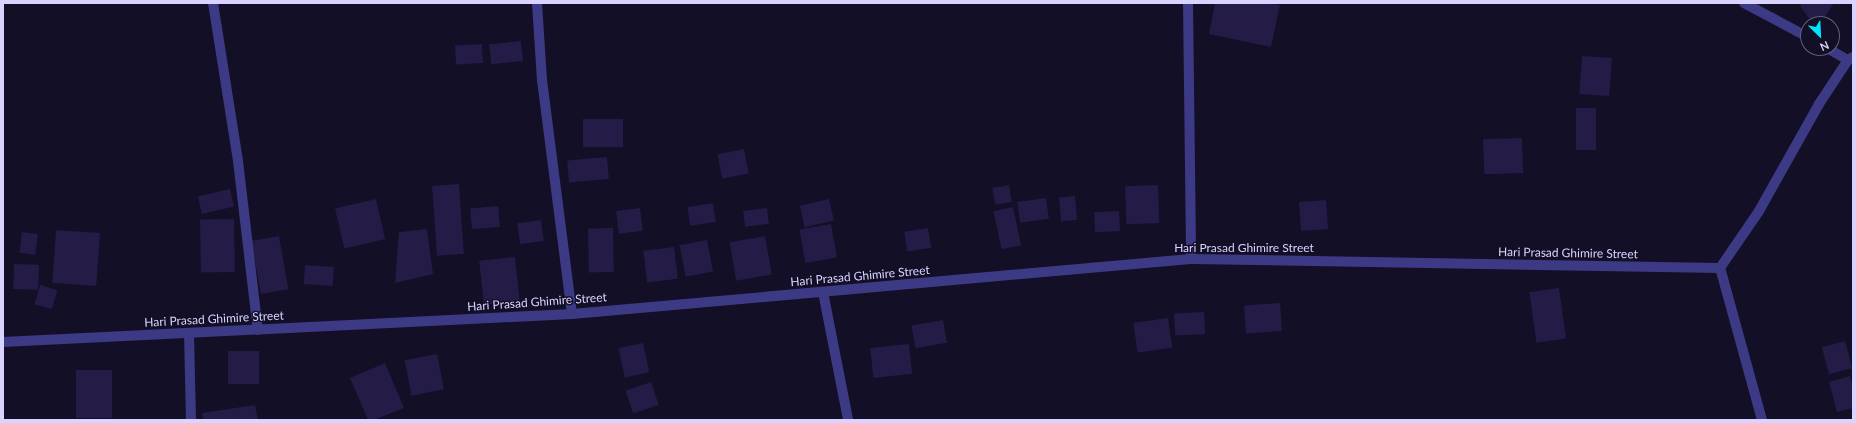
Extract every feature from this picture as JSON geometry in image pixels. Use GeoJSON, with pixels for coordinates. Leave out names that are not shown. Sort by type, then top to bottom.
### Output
{"type":"FeatureCollection","features":[{"type":"Feature","properties":{"kind":"street"},"geometry":{"type":"LineString","coordinates":[[213,3],[238,161],[258,330]]}},
{"type":"Feature","properties":{"kind":"street"},"geometry":{"type":"LineString","coordinates":[[537,3],[542,80],[572,314]]}},
{"type":"Feature","properties":{"kind":"street"},"geometry":{"type":"LineString","coordinates":[[1188,3],[1191,259]]}},
{"type":"Feature","properties":{"kind":"street"},"geometry":{"type":"LineString","coordinates":[[1744,3],[1800,33]]}},
{"type":"Feature","properties":{"kind":"street"},"geometry":{"type":"LineString","coordinates":[[1762,420],[1720,268],[1759,211],[1819,104],[1850,59],[1840,54]]}},
{"type":"Feature","properties":{"kind":"street","name":"Hari Prasad Ghimire Street"},"geometry":{"type":"LineString","coordinates":[[3,342],[572,314],[1191,259],[1720,268]]}},
{"type":"Feature","properties":{"kind":"street"},"geometry":{"type":"LineString","coordinates":[[823,292],[848,420]]}},
{"type":"Feature","properties":{"kind":"street"},"geometry":{"type":"LineString","coordinates":[[189,333],[191,420]]}},
{"type":"Feature","properties":{"kind":"building"},"geometry":{"type":"Polygon","coordinates":[[[1215,3],[1270,3],[1280,5],[1271,47],[1209,34],[1215,3]]]}},
{"type":"Feature","properties":{"kind":"building"},"geometry":{"type":"Polygon","coordinates":[[[1802,3],[1834,3],[1825,16],[1807,16],[1800,6],[1802,3]]]}},
{"type":"Feature","properties":{"kind":"building"},"geometry":{"type":"Polygon","coordinates":[[[521,41],[523,61],[491,64],[489,44],[521,41]]]}},
{"type":"Feature","properties":{"kind":"building"},"geometry":{"type":"Polygon","coordinates":[[[482,44],[483,63],[456,64],[455,45],[482,44]]]}},
{"type":"Feature","properties":{"kind":"building"},"geometry":{"type":"Polygon","coordinates":[[[1582,56],[1612,58],[1609,96],[1579,94],[1582,56]]]}},
{"type":"Feature","properties":{"kind":"building"},"geometry":{"type":"Polygon","coordinates":[[[1576,108],[1596,108],[1596,150],[1576,150],[1576,108]]]}},
{"type":"Feature","properties":{"kind":"building"},"geometry":{"type":"Polygon","coordinates":[[[583,119],[623,119],[623,147],[583,147],[583,119]]]}},
{"type":"Feature","properties":{"kind":"building"},"geometry":{"type":"Polygon","coordinates":[[[1522,138],[1523,173],[1484,174],[1483,139],[1522,138]]]}},
{"type":"Feature","properties":{"kind":"building"},"geometry":{"type":"Polygon","coordinates":[[[744,149],[749,174],[722,179],[717,154],[744,149]]]}},
{"type":"Feature","properties":{"kind":"building"},"geometry":{"type":"Polygon","coordinates":[[[607,157],[609,179],[569,182],[567,160],[607,157]]]}},
{"type":"Feature","properties":{"kind":"building"},"geometry":{"type":"Polygon","coordinates":[[[459,184],[464,254],[437,256],[432,186],[459,184]]]}},
{"type":"Feature","properties":{"kind":"building"},"geometry":{"type":"Polygon","coordinates":[[[1009,185],[1012,202],[995,205],[992,188],[1009,185]]]}},
{"type":"Feature","properties":{"kind":"building"},"geometry":{"type":"Polygon","coordinates":[[[1158,185],[1159,223],[1126,224],[1125,186],[1158,185]]]}},
{"type":"Feature","properties":{"kind":"building"},"geometry":{"type":"Polygon","coordinates":[[[230,189],[234,207],[202,214],[198,196],[230,189]]]}},
{"type":"Feature","properties":{"kind":"building"},"geometry":{"type":"Polygon","coordinates":[[[1075,196],[1077,220],[1061,221],[1059,197],[1075,196]]]}},
{"type":"Feature","properties":{"kind":"building"},"geometry":{"type":"Polygon","coordinates":[[[1046,198],[1049,219],[1020,223],[1017,202],[1046,198]]]}},
{"type":"Feature","properties":{"kind":"building"},"geometry":{"type":"Polygon","coordinates":[[[376,199],[385,239],[344,248],[335,208],[376,199]]]}},
{"type":"Feature","properties":{"kind":"building"},"geometry":{"type":"Polygon","coordinates":[[[829,199],[834,220],[805,227],[800,206],[829,199]]]}},
{"type":"Feature","properties":{"kind":"building"},"geometry":{"type":"Polygon","coordinates":[[[1326,200],[1328,229],[1301,231],[1299,202],[1326,200]]]}},
{"type":"Feature","properties":{"kind":"building"},"geometry":{"type":"Polygon","coordinates":[[[713,203],[716,222],[690,226],[687,207],[713,203]]]}},
{"type":"Feature","properties":{"kind":"building"},"geometry":{"type":"Polygon","coordinates":[[[498,206],[500,227],[472,229],[470,208],[498,206]]]}},
{"type":"Feature","properties":{"kind":"building"},"geometry":{"type":"Polygon","coordinates":[[[1013,207],[1021,245],[1002,249],[993,211],[1013,207]]]}},
{"type":"Feature","properties":{"kind":"building"},"geometry":{"type":"Polygon","coordinates":[[[640,208],[643,231],[619,234],[616,211],[640,208]]]}},
{"type":"Feature","properties":{"kind":"building"},"geometry":{"type":"Polygon","coordinates":[[[767,208],[769,224],[745,227],[743,211],[767,208]]]}},
{"type":"Feature","properties":{"kind":"building"},"geometry":{"type":"Polygon","coordinates":[[[1119,211],[1120,231],[1095,232],[1094,212],[1119,211]]]}},
{"type":"Feature","properties":{"kind":"building"},"geometry":{"type":"Polygon","coordinates":[[[234,219],[235,272],[201,273],[200,220],[234,219]]]}},
{"type":"Feature","properties":{"kind":"building"},"geometry":{"type":"Polygon","coordinates":[[[541,220],[544,241],[520,244],[517,223],[541,220]]]}},
{"type":"Feature","properties":{"kind":"building"},"geometry":{"type":"Polygon","coordinates":[[[831,224],[837,257],[805,263],[799,230],[831,224]]]}},
{"type":"Feature","properties":{"kind":"building"},"geometry":{"type":"Polygon","coordinates":[[[588,228],[613,228],[614,272],[589,272],[588,228]]]}},
{"type":"Feature","properties":{"kind":"building"},"geometry":{"type":"Polygon","coordinates":[[[928,228],[931,248],[907,252],[904,232],[928,228]]]}},
{"type":"Feature","properties":{"kind":"building"},"geometry":{"type":"Polygon","coordinates":[[[427,229],[433,274],[395,283],[399,232],[427,229]]]}},
{"type":"Feature","properties":{"kind":"building"},"geometry":{"type":"Polygon","coordinates":[[[56,230],[100,233],[96,286],[52,283],[56,230]]]}},
{"type":"Feature","properties":{"kind":"building"},"geometry":{"type":"Polygon","coordinates":[[[22,232],[38,234],[35,255],[19,253],[22,232]]]}},
{"type":"Feature","properties":{"kind":"building"},"geometry":{"type":"Polygon","coordinates":[[[279,236],[288,289],[261,294],[251,241],[279,236]]]}},
{"type":"Feature","properties":{"kind":"building"},"geometry":{"type":"Polygon","coordinates":[[[765,236],[772,274],[736,281],[730,242],[765,236]]]}},
{"type":"Feature","properties":{"kind":"building"},"geometry":{"type":"Polygon","coordinates":[[[707,240],[713,271],[686,277],[680,245],[707,240]]]}},
{"type":"Feature","properties":{"kind":"building"},"geometry":{"type":"Polygon","coordinates":[[[674,247],[678,279],[647,283],[643,251],[674,247]]]}},
{"type":"Feature","properties":{"kind":"building"},"geometry":{"type":"Polygon","coordinates":[[[515,257],[520,301],[484,305],[479,261],[515,257]]]}},
{"type":"Feature","properties":{"kind":"building"},"geometry":{"type":"Polygon","coordinates":[[[14,264],[39,265],[38,290],[13,289],[14,264]]]}},
{"type":"Feature","properties":{"kind":"building"},"geometry":{"type":"Polygon","coordinates":[[[305,265],[334,267],[333,286],[304,284],[305,265]]]}},
{"type":"Feature","properties":{"kind":"building"},"geometry":{"type":"Polygon","coordinates":[[[40,285],[57,290],[52,309],[34,304],[40,285]]]}},
{"type":"Feature","properties":{"kind":"building"},"geometry":{"type":"Polygon","coordinates":[[[1559,288],[1566,339],[1536,343],[1529,292],[1559,288]]]}},
{"type":"Feature","properties":{"kind":"building"},"geometry":{"type":"Polygon","coordinates":[[[1280,303],[1282,331],[1246,333],[1244,306],[1280,303]]]}},
{"type":"Feature","properties":{"kind":"building"},"geometry":{"type":"Polygon","coordinates":[[[1204,312],[1205,334],[1175,336],[1174,314],[1204,312]]]}},
{"type":"Feature","properties":{"kind":"building"},"geometry":{"type":"Polygon","coordinates":[[[1168,318],[1172,348],[1138,353],[1133,323],[1168,318]]]}},
{"type":"Feature","properties":{"kind":"building"},"geometry":{"type":"Polygon","coordinates":[[[943,320],[947,343],[915,348],[911,326],[943,320]]]}},
{"type":"Feature","properties":{"kind":"building"},"geometry":{"type":"Polygon","coordinates":[[[1845,341],[1852,368],[1829,374],[1822,347],[1845,341]]]}},
{"type":"Feature","properties":{"kind":"building"},"geometry":{"type":"Polygon","coordinates":[[[643,343],[649,372],[625,378],[619,348],[643,343]]]}},
{"type":"Feature","properties":{"kind":"building"},"geometry":{"type":"Polygon","coordinates":[[[909,344],[912,374],[873,378],[870,348],[909,344]]]}},
{"type":"Feature","properties":{"kind":"building"},"geometry":{"type":"Polygon","coordinates":[[[228,351],[259,351],[259,384],[228,384],[228,351]]]}},
{"type":"Feature","properties":{"kind":"building"},"geometry":{"type":"Polygon","coordinates":[[[437,354],[444,389],[411,396],[405,360],[437,354]]]}},
{"type":"Feature","properties":{"kind":"building"},"geometry":{"type":"Polygon","coordinates":[[[385,363],[404,408],[374,420],[368,420],[350,378],[385,363]]]}},
{"type":"Feature","properties":{"kind":"building"},"geometry":{"type":"Polygon","coordinates":[[[76,370],[112,370],[112,418],[76,418],[76,370]]]}},
{"type":"Feature","properties":{"kind":"building"},"geometry":{"type":"Polygon","coordinates":[[[1850,376],[1853,387],[1853,408],[1837,412],[1829,382],[1850,376]]]}},
{"type":"Feature","properties":{"kind":"building"},"geometry":{"type":"Polygon","coordinates":[[[651,382],[659,405],[633,413],[625,391],[651,382]]]}},
{"type":"Feature","properties":{"kind":"building"},"geometry":{"type":"Polygon","coordinates":[[[255,405],[258,420],[203,420],[202,413],[255,405]]]}}]}
